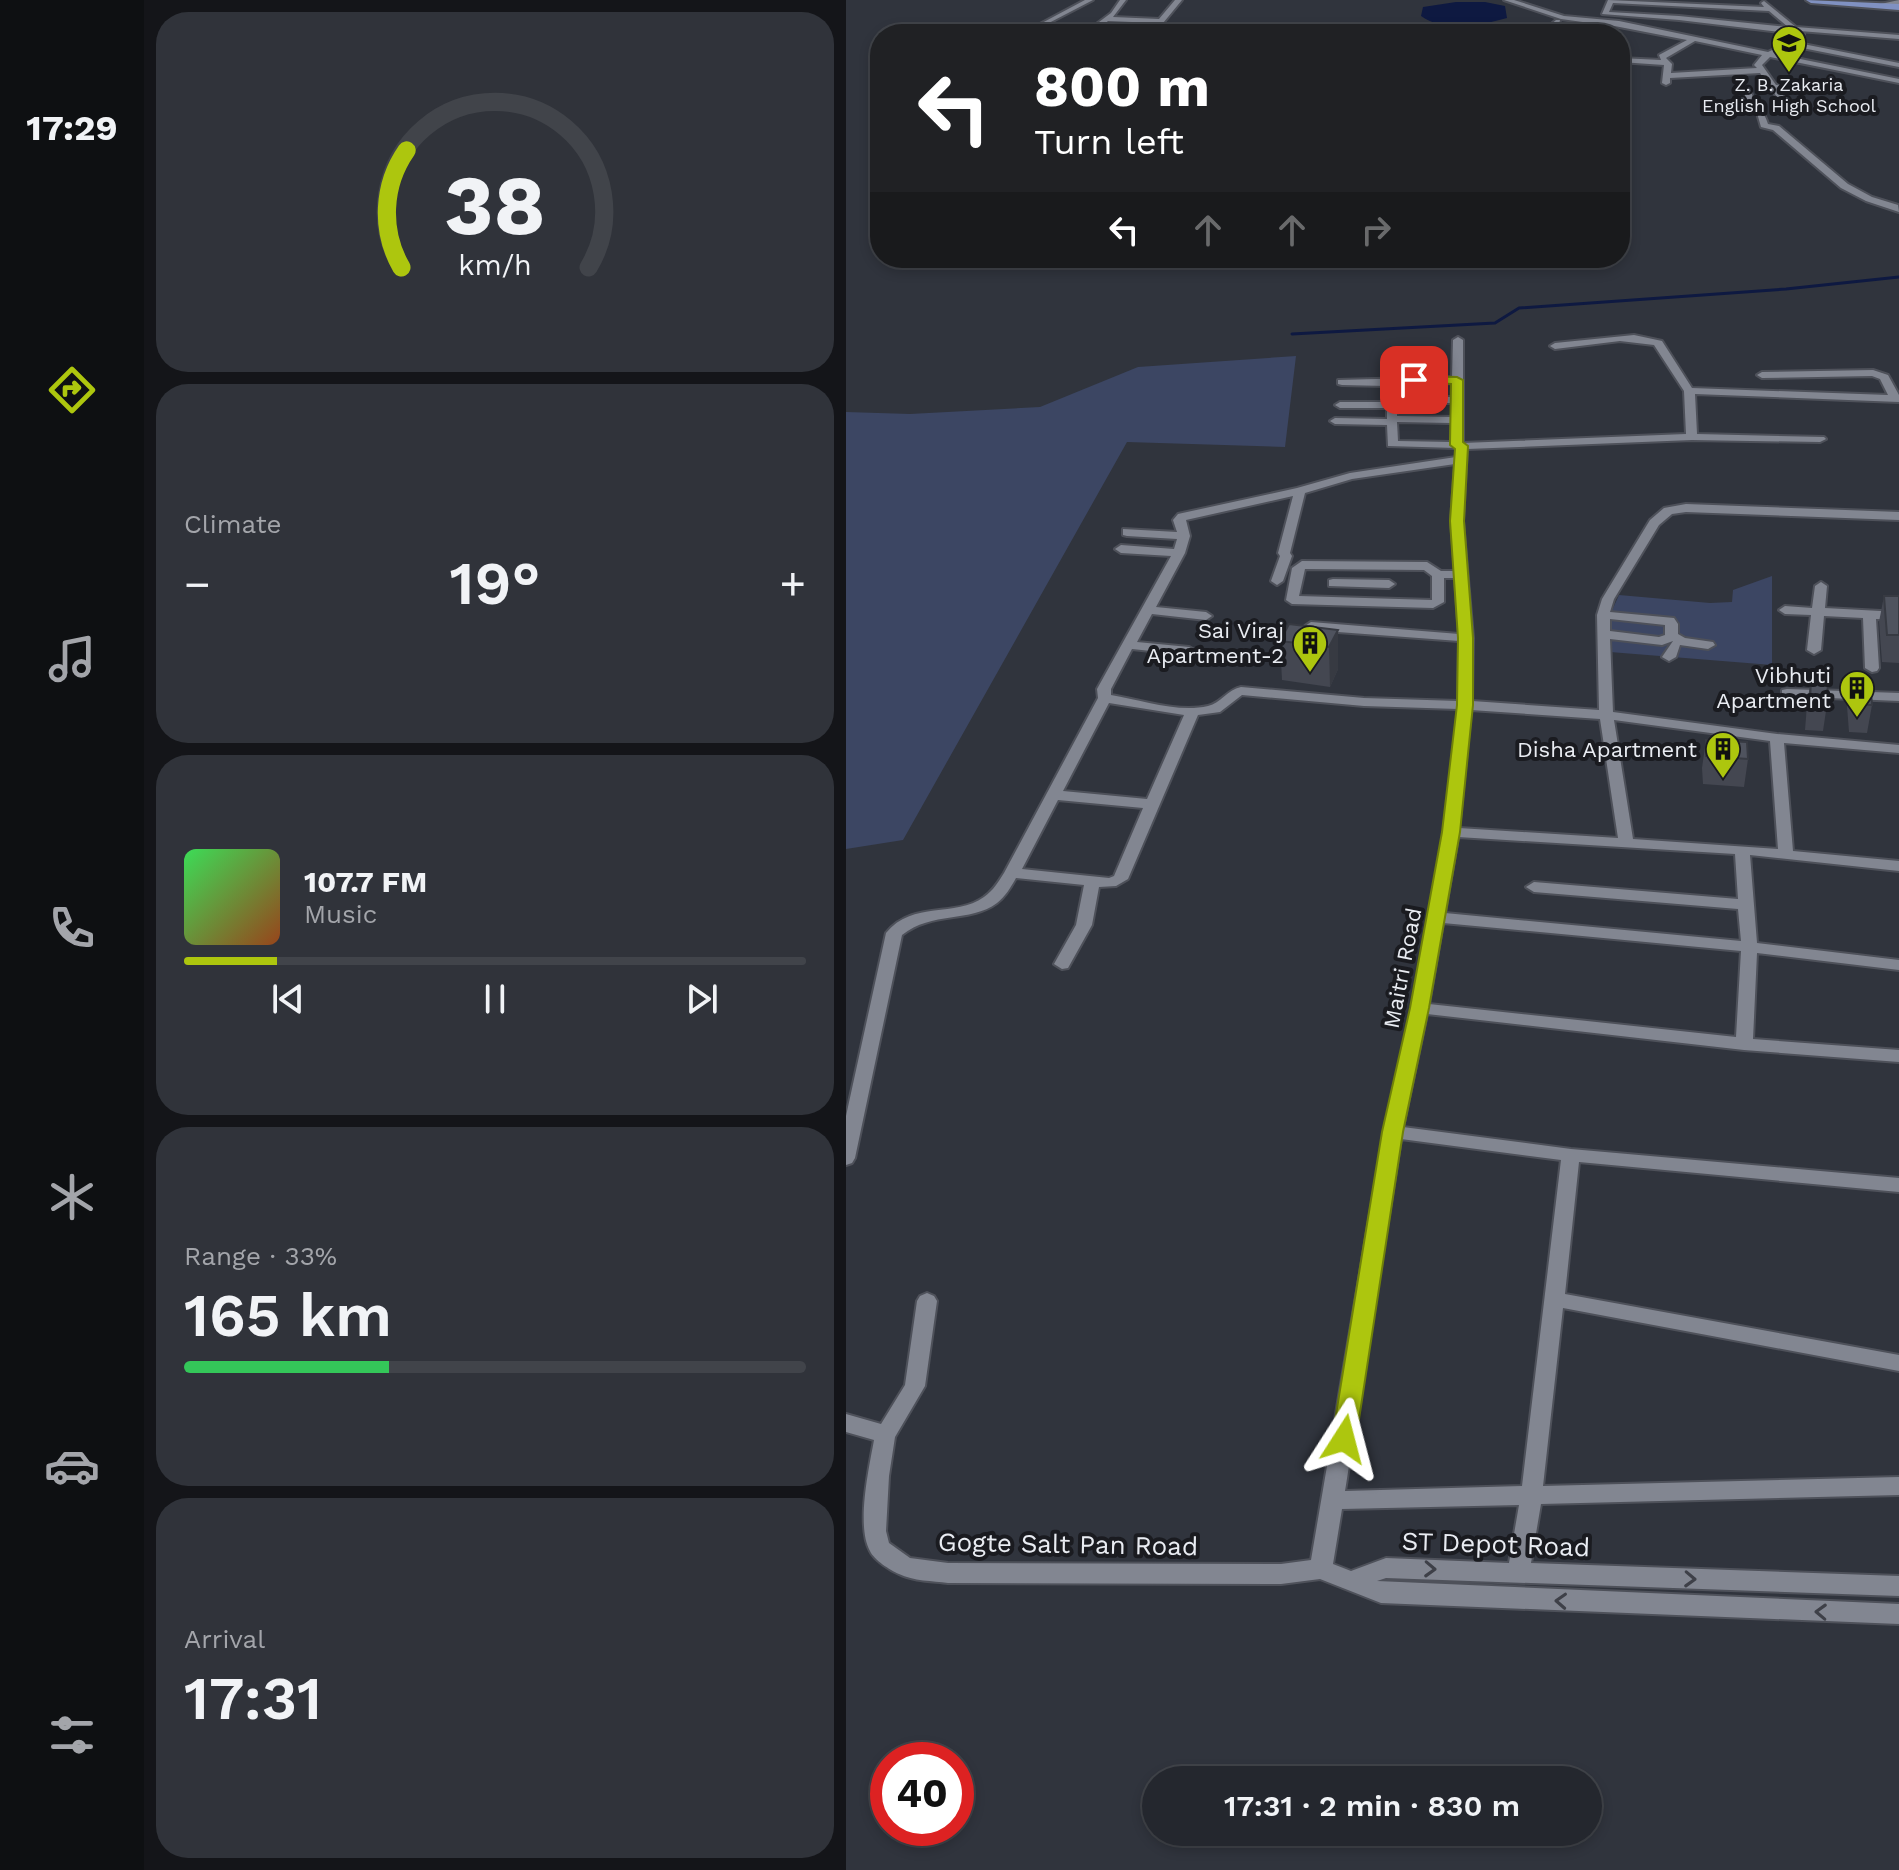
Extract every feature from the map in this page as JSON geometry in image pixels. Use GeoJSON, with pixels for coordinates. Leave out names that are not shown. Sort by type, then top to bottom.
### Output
{"type":"FeatureCollection","features":[{"type":"Feature","properties":{"kind":"main road"},"geometry":{"type":"LineString","coordinates":[[1811,0],[1899,5]]}},
{"type":"Feature","properties":{"kind":"street"},"geometry":{"type":"LineString","coordinates":[[1043,24],[1090,0]]}},
{"type":"Feature","properties":{"kind":"street"},"geometry":{"type":"LineString","coordinates":[[1101,24],[1123,0]]}},
{"type":"Feature","properties":{"kind":"street"},"geometry":{"type":"LineString","coordinates":[[1158,24],[1179,0]]}},
{"type":"Feature","properties":{"kind":"street"},"geometry":{"type":"LineString","coordinates":[[1507,0],[1563,18],[1621,24]]}},
{"type":"Feature","properties":{"kind":"street"},"geometry":{"type":"LineString","coordinates":[[1594,0],[1772,9]]}},
{"type":"Feature","properties":{"kind":"street"},"geometry":{"type":"LineString","coordinates":[[1754,104],[1785,102],[1758,65],[1759,61],[1793,44],[1800,34],[1759,0]]}},
{"type":"Feature","properties":{"kind":"street"},"geometry":{"type":"LineString","coordinates":[[1612,1],[1605,14],[1899,37]]}},
{"type":"Feature","properties":{"kind":"street"},"geometry":{"type":"LineString","coordinates":[[1616,23],[1656,17]]}},
{"type":"Feature","properties":{"kind":"street"},"geometry":{"type":"LineString","coordinates":[[1552,24],[1563,18]]}},
{"type":"Feature","properties":{"kind":"street"},"geometry":{"type":"LineString","coordinates":[[1107,19],[1160,21]]}},
{"type":"Feature","properties":{"kind":"street"},"geometry":{"type":"LineString","coordinates":[[1593,24],[1598,21]]}},
{"type":"Feature","properties":{"kind":"street"},"geometry":{"type":"LineString","coordinates":[[1630,26],[1899,81]]}},
{"type":"Feature","properties":{"kind":"street"},"geometry":{"type":"LineString","coordinates":[[1694,39],[1662,57],[1667,63],[1666,80],[1764,70]]}},
{"type":"Feature","properties":{"kind":"street"},"geometry":{"type":"LineString","coordinates":[[1793,44],[1899,65]]}},
{"type":"Feature","properties":{"kind":"street"},"geometry":{"type":"LineString","coordinates":[[1630,61],[1667,63]]}},
{"type":"Feature","properties":{"kind":"street"},"geometry":{"type":"LineString","coordinates":[[1775,87],[1799,86]]}},
{"type":"Feature","properties":{"kind":"street"},"geometry":{"type":"LineString","coordinates":[[1789,87],[1802,98]]}},
{"type":"Feature","properties":{"kind":"street"},"geometry":{"type":"LineString","coordinates":[[1748,94],[1749,101],[1761,112],[1764,125],[1776,128],[1830,174],[1870,199],[1892,203],[1899,209]]}},
{"type":"Feature","properties":{"kind":"street"},"geometry":{"type":"LineString","coordinates":[[1555,346],[1632,339],[1658,343],[1689,391],[1692,437]]}},
{"type":"Feature","properties":{"kind":"street","name":"Maitri Road"},"geometry":{"type":"LineString","coordinates":[[1321,1569],[1393,1132],[1420,1008],[1451,832],[1465,705],[1466,638],[1457,521],[1460,450],[1458,340]]}},
{"type":"Feature","properties":{"kind":"street"},"geometry":{"type":"LineString","coordinates":[[1762,375],[1873,373],[1884,377],[1897,398]]}},
{"type":"Feature","properties":{"kind":"street"},"geometry":{"type":"LineString","coordinates":[[1342,382],[1457,380]]}},
{"type":"Feature","properties":{"kind":"street"},"geometry":{"type":"LineString","coordinates":[[1389,382],[1392,383],[1392,444],[1460,450],[1692,437],[1820,439]]}},
{"type":"Feature","properties":{"kind":"street"},"geometry":{"type":"LineString","coordinates":[[1689,391],[1897,398]]}},
{"type":"Feature","properties":{"kind":"street"},"geometry":{"type":"LineString","coordinates":[[1340,405],[1459,400]]}},
{"type":"Feature","properties":{"kind":"street"},"geometry":{"type":"LineString","coordinates":[[1335,421],[1458,420]]}},
{"type":"Feature","properties":{"kind":"street"},"geometry":{"type":"LineString","coordinates":[[846,1158],[894,933],[906,922],[923,916],[985,904],[1012,873],[1105,698],[1104,689],[1179,553],[1184,536],[1179,520],[1350,476],[1425,463],[1460,450]]}},
{"type":"Feature","properties":{"kind":"street"},"geometry":{"type":"LineString","coordinates":[[1277,581],[1286,556],[1284,553],[1300,491]]}},
{"type":"Feature","properties":{"kind":"street"},"geometry":{"type":"LineString","coordinates":[[1626,843],[1606,715],[1603,615],[1608,599],[1654,523],[1668,511],[1686,508],[1899,516]]}},
{"type":"Feature","properties":{"kind":"street"},"geometry":{"type":"LineString","coordinates":[[1127,532],[1184,536]]}},
{"type":"Feature","properties":{"kind":"street"},"geometry":{"type":"LineString","coordinates":[[1121,549],[1179,553]]}},
{"type":"Feature","properties":{"kind":"street"},"geometry":{"type":"LineString","coordinates":[[1438,575],[1438,602],[1433,604],[1292,600],[1298,568],[1427,566],[1438,575],[1461,574]]}},
{"type":"Feature","properties":{"kind":"street"},"geometry":{"type":"LineString","coordinates":[[1333,583],[1389,584]]}},
{"type":"Feature","properties":{"kind":"street"},"geometry":{"type":"LineString","coordinates":[[1365,583],[1365,603]]}},
{"type":"Feature","properties":{"kind":"street"},"geometry":{"type":"LineString","coordinates":[[1814,650],[1821,586]]}},
{"type":"Feature","properties":{"kind":"street"},"geometry":{"type":"LineString","coordinates":[[1148,610],[1206,616]]}},
{"type":"Feature","properties":{"kind":"street"},"geometry":{"type":"LineString","coordinates":[[1785,610],[1899,616]]}},
{"type":"Feature","properties":{"kind":"street"},"geometry":{"type":"LineString","coordinates":[[1869,614],[1872,668]]}},
{"type":"Feature","properties":{"kind":"street"},"geometry":{"type":"LineString","coordinates":[[1603,615],[1669,621],[1672,624],[1671,644]]}},
{"type":"Feature","properties":{"kind":"street"},"geometry":{"type":"LineString","coordinates":[[1311,626],[1466,638]]}},
{"type":"Feature","properties":{"kind":"street"},"geometry":{"type":"LineString","coordinates":[[1604,634],[1671,644],[1708,645]]}},
{"type":"Feature","properties":{"kind":"street"},"geometry":{"type":"LineString","coordinates":[[1129,645],[1189,651]]}},
{"type":"Feature","properties":{"kind":"street"},"geometry":{"type":"LineString","coordinates":[[1105,698],[1193,710],[1209,710],[1223,705],[1234,692],[1364,702],[1465,705],[1606,715],[1898,753]]}},
{"type":"Feature","properties":{"kind":"street"},"geometry":{"type":"LineString","coordinates":[[1787,693],[1899,697]]}},
{"type":"Feature","properties":{"kind":"street"},"geometry":{"type":"LineString","coordinates":[[1012,873],[1111,883],[1120,879],[1149,804],[1193,710]]}},
{"type":"Feature","properties":{"kind":"street"},"geometry":{"type":"LineString","coordinates":[[1777,738],[1786,856]]}},
{"type":"Feature","properties":{"kind":"street"},"geometry":{"type":"LineString","coordinates":[[1054,795],[1149,804]]}},
{"type":"Feature","properties":{"kind":"street"},"geometry":{"type":"LineString","coordinates":[[1451,832],[1742,850],[1899,866]]}},
{"type":"Feature","properties":{"kind":"street"},"geometry":{"type":"LineString","coordinates":[[1742,850],[1749,947],[1744,1044]]}},
{"type":"Feature","properties":{"kind":"street"},"geometry":{"type":"LineString","coordinates":[[1062,964],[1086,928],[1092,881]]}},
{"type":"Feature","properties":{"kind":"street"},"geometry":{"type":"LineString","coordinates":[[1534,887],[1746,905]]}},
{"type":"Feature","properties":{"kind":"street"},"geometry":{"type":"LineString","coordinates":[[1436,917],[1749,947],[1899,965]]}},
{"type":"Feature","properties":{"kind":"street"},"geometry":{"type":"LineString","coordinates":[[1420,1008],[1744,1044],[1899,1056]]}},
{"type":"Feature","properties":{"kind":"street"},"geometry":{"type":"LineString","coordinates":[[1393,1132],[1571,1155],[1899,1185]]}},
{"type":"Feature","properties":{"kind":"street"},"geometry":{"type":"LineString","coordinates":[[1518,1572],[1531,1497],[1571,1155]]}},
{"type":"Feature","properties":{"kind":"street"},"geometry":{"type":"LineString","coordinates":[[1553,1299],[1899,1363]]}},
{"type":"Feature","properties":{"kind":"street"},"geometry":{"type":"LineString","coordinates":[[846,1423],[871,1428],[885,1436],[915,1386],[927,1301]]}},
{"type":"Feature","properties":{"kind":"street","name":"Gogte Salt Pan Road"},"geometry":{"type":"LineString","coordinates":[[885,1436],[878,1476],[875,1531],[879,1548],[905,1567],[948,1573],[1281,1574],[1321,1569]]}},
{"type":"Feature","properties":{"kind":"street"},"geometry":{"type":"LineString","coordinates":[[1334,1500],[1899,1486]]}},
{"type":"Feature","properties":{"kind":"street","name":"ST Depot Road"},"geometry":{"type":"LineString","coordinates":[[1354,1580],[1386,1568],[1899,1586]]}},
{"type":"Feature","properties":{"kind":"street"},"geometry":{"type":"LineString","coordinates":[[1321,1569],[1381,1593],[1899,1614]]}},
{"type":"Feature","properties":{"kind":"shaded area"},"geometry":{"type":"Polygon","coordinates":[[[1456,2],[1505,6],[1507,18],[1480,24],[1438,24],[1421,16],[1423,7],[1456,2]]]}},
{"type":"Feature","properties":{"kind":"shaded area"},"geometry":{"type":"Polygon","coordinates":[[[1296,356],[1285,447],[1127,442],[903,840],[846,849],[846,412],[910,414],[1040,407],[1138,367],[1296,356]]]}},
{"type":"Feature","properties":{"kind":"shaded area"},"geometry":{"type":"Polygon","coordinates":[[[1772,576],[1772,665],[1610,652],[1609,617],[1619,595],[1732,602],[1733,590],[1772,576]]]}},
{"type":"Feature","properties":{"kind":"building"},"geometry":{"type":"Polygon","coordinates":[[[1884,596],[1899,596],[1899,635],[1887,635],[1884,596]]]}},
{"type":"Feature","properties":{"kind":"building"},"geometry":{"type":"Polygon","coordinates":[[[1289,624],[1338,630],[1329,647],[1280,641],[1289,624]]]}},
{"type":"Feature","properties":{"kind":"building"},"geometry":{"type":"Polygon","coordinates":[[[1811,678],[1828,680],[1827,704],[1810,702],[1811,678]]]}},
{"type":"Feature","properties":{"kind":"building"},"geometry":{"type":"Polygon","coordinates":[[[1852,678],[1870,680],[1872,705],[1854,704],[1852,678]]]}},
{"type":"Feature","properties":{"kind":"building"},"geometry":{"type":"Polygon","coordinates":[[[1706,740],[1747,742],[1748,759],[1706,756],[1706,740]]]}},
{"type":"Feature","properties":{"kind":"waterway"},"geometry":{"type":"LineString","coordinates":[[1292,334],[1495,323],[1519,308],[1786,289],[1899,277]]}},
{"type":"Feature","properties":{"kind":"place","name":"Z. B. Zakaria English High School"},"geometry":{"type":"Point","coordinates":[1789,74]}},
{"type":"Feature","properties":{"kind":"place","name":"Sai Viraj Apartment-2"},"geometry":{"type":"Point","coordinates":[1310,674]}},
{"type":"Feature","properties":{"kind":"place","name":"Vibhuti Apartment"},"geometry":{"type":"Point","coordinates":[1857,719]}},
{"type":"Feature","properties":{"kind":"place","name":"Disha Apartment"},"geometry":{"type":"Point","coordinates":[1723,780]}},
{"type":"Feature","properties":{"kind":"route"},"geometry":{"type":"LineString","coordinates":[[1344,1439],[1393,1132],[1420,1008],[1451,832],[1465,705],[1466,638],[1457,521],[1462,446],[1457,445],[1457,380],[1414,380]]}}]}
